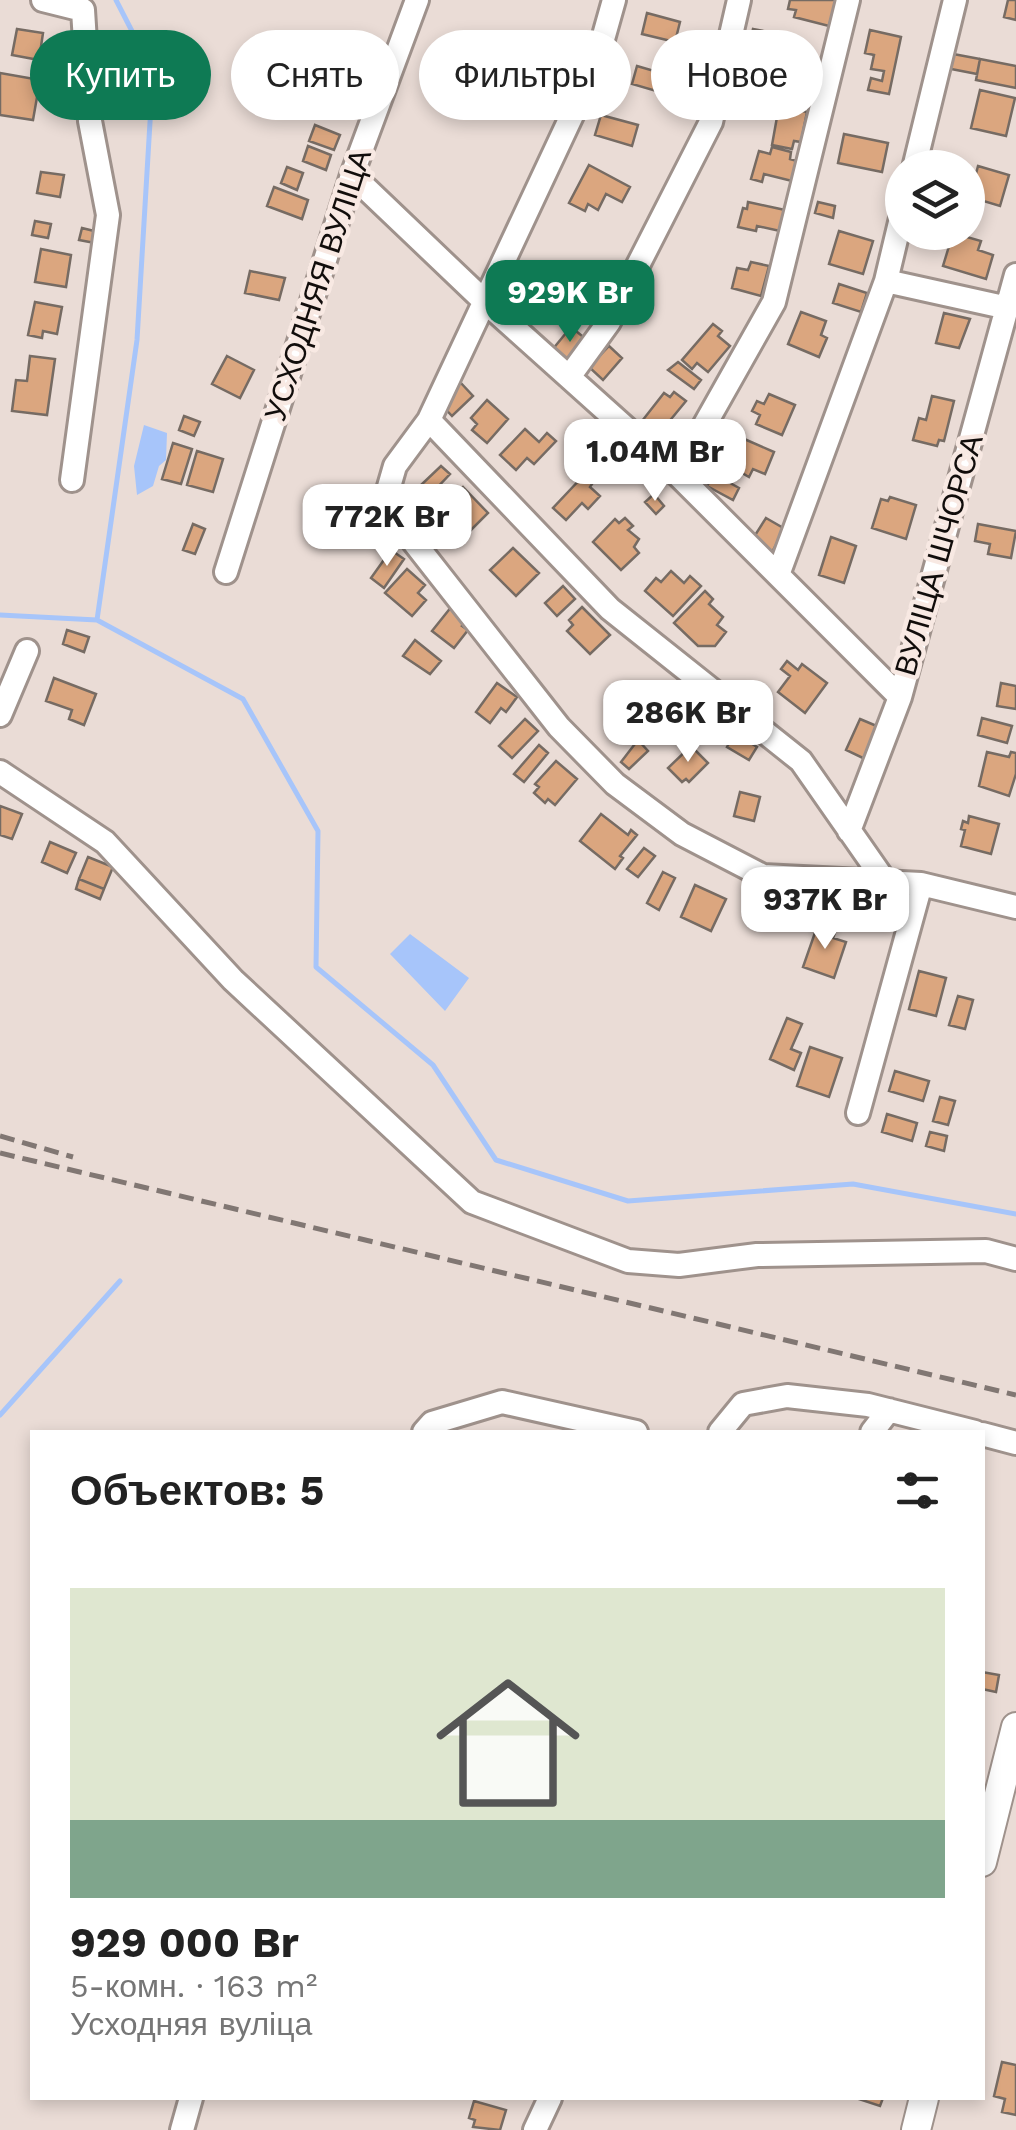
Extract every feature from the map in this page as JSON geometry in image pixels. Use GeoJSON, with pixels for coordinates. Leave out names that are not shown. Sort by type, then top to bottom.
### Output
{"type":"FeatureCollection","features":[{"type":"Feature","properties":{"kind":"main road"},"geometry":{"type":"LineString","coordinates":[[985,1850],[1016,1727]]}},
{"type":"Feature","properties":{"kind":"main road"},"geometry":{"type":"LineString","coordinates":[[916,2130],[924,2100]]}},
{"type":"Feature","properties":{"kind":"street"},"geometry":{"type":"LineString","coordinates":[[44,0],[91,5],[90,121],[108,215],[72,480]]}},
{"type":"Feature","properties":{"kind":"street","name":"УСХОДНЯЯ ВУЛІЦА"},"geometry":{"type":"LineString","coordinates":[[226,572],[352,174],[418,0]]}},
{"type":"Feature","properties":{"kind":"street"},"geometry":{"type":"LineString","coordinates":[[614,0],[596,64],[430,420],[395,466],[384,504],[559,727],[615,784],[682,834],[763,876],[921,884],[1016,907]]}},
{"type":"Feature","properties":{"kind":"street"},"geometry":{"type":"LineString","coordinates":[[569,378],[609,322],[711,122],[740,0]]}},
{"type":"Feature","properties":{"kind":"street"},"geometry":{"type":"LineString","coordinates":[[677,474],[774,302],[848,0]]}},
{"type":"Feature","properties":{"kind":"street"},"geometry":{"type":"LineString","coordinates":[[918,150],[955,0]]}},
{"type":"Feature","properties":{"kind":"street"},"geometry":{"type":"LineString","coordinates":[[352,174],[483,300],[677,474],[900,697]]}},
{"type":"Feature","properties":{"kind":"street"},"geometry":{"type":"LineString","coordinates":[[778,575],[886,281],[893,250]]}},
{"type":"Feature","properties":{"kind":"street","name":"ВУЛІЦА ШЧОРСА"},"geometry":{"type":"LineString","coordinates":[[848,831],[900,697],[1016,274]]}},
{"type":"Feature","properties":{"kind":"street"},"geometry":{"type":"LineString","coordinates":[[886,281],[1008,308]]}},
{"type":"Feature","properties":{"kind":"street"},"geometry":{"type":"LineString","coordinates":[[430,420],[610,609],[801,761],[884,880]]}},
{"type":"Feature","properties":{"kind":"street"},"geometry":{"type":"LineString","coordinates":[[0,715],[27,652]]}},
{"type":"Feature","properties":{"kind":"street"},"geometry":{"type":"LineString","coordinates":[[0,772],[104,842],[234,980],[472,1202],[628,1261],[678,1265],[757,1255],[986,1251],[1016,1259]]}},
{"type":"Feature","properties":{"kind":"street"},"geometry":{"type":"LineString","coordinates":[[858,1113],[921,884]]}},
{"type":"Feature","properties":{"kind":"street"},"geometry":{"type":"LineString","coordinates":[[722,1430],[743,1404],[787,1396],[888,1410],[967,1430]]}},
{"type":"Feature","properties":{"kind":"street"},"geometry":{"type":"LineString","coordinates":[[426,1430],[432,1424],[502,1402],[627,1430]]}},
{"type":"Feature","properties":{"kind":"street"},"geometry":{"type":"LineString","coordinates":[[873,1430],[888,1410]]}},
{"type":"Feature","properties":{"kind":"street"},"geometry":{"type":"LineString","coordinates":[[985,1435],[1016,1443]]}},
{"type":"Feature","properties":{"kind":"street"},"geometry":{"type":"LineString","coordinates":[[182,2130],[190,2100]]}},
{"type":"Feature","properties":{"kind":"street"},"geometry":{"type":"LineString","coordinates":[[535,2130],[549,2100]]}},
{"type":"Feature","properties":{"kind":"water"},"geometry":{"type":"Polygon","coordinates":[[[144,425],[167,433],[166,460],[159,466],[153,486],[137,495],[134,466],[144,425]]]}},
{"type":"Feature","properties":{"kind":"water"},"geometry":{"type":"Polygon","coordinates":[[[410,934],[469,978],[445,1011],[390,954],[410,934]]]}},
{"type":"Feature","properties":{"kind":"building"},"geometry":{"type":"Polygon","coordinates":[[[790,0],[836,0],[829,26],[794,17],[796,10],[788,9],[790,0]]]}},
{"type":"Feature","properties":{"kind":"building"},"geometry":{"type":"Polygon","coordinates":[[[1008,0],[1016,0],[1016,20],[1004,17],[1008,0]]]}},
{"type":"Feature","properties":{"kind":"building"},"geometry":{"type":"Polygon","coordinates":[[[647,13],[680,22],[678,30],[651,30],[651,36],[642,34],[647,13]]]}},
{"type":"Feature","properties":{"kind":"building"},"geometry":{"type":"Polygon","coordinates":[[[17,29],[30,31],[30,58],[12,55],[17,29]]]}},
{"type":"Feature","properties":{"kind":"building"},"geometry":{"type":"Polygon","coordinates":[[[870,30],[901,37],[889,94],[868,90],[871,78],[882,81],[884,71],[871,69],[874,55],[865,53],[870,30]]]}},
{"type":"Feature","properties":{"kind":"building"},"geometry":{"type":"Polygon","coordinates":[[[948,53],[980,59],[977,74],[946,68],[948,53]]]}},
{"type":"Feature","properties":{"kind":"building"},"geometry":{"type":"Polygon","coordinates":[[[980,59],[1016,66],[1016,88],[976,80],[980,59]]]}},
{"type":"Feature","properties":{"kind":"building"},"geometry":{"type":"Polygon","coordinates":[[[637,66],[651,70],[651,90],[632,84],[637,66]]]}},
{"type":"Feature","properties":{"kind":"building"},"geometry":{"type":"Polygon","coordinates":[[[0,73],[30,78],[30,120],[0,115],[0,73]]]}},
{"type":"Feature","properties":{"kind":"building"},"geometry":{"type":"Polygon","coordinates":[[[980,90],[1015,98],[1006,136],[971,128],[980,90]]]}},
{"type":"Feature","properties":{"kind":"building"},"geometry":{"type":"Polygon","coordinates":[[[600,120],[638,125],[632,146],[595,135],[600,120]]]}},
{"type":"Feature","properties":{"kind":"building"},"geometry":{"type":"Polygon","coordinates":[[[776,120],[805,120],[801,142],[794,141],[792,149],[772,145],[776,120]]]}},
{"type":"Feature","properties":{"kind":"building"},"geometry":{"type":"Polygon","coordinates":[[[315,125],[340,135],[334,150],[309,141],[315,125]]]}},
{"type":"Feature","properties":{"kind":"building"},"geometry":{"type":"Polygon","coordinates":[[[844,134],[888,143],[882,172],[838,163],[844,134]]]}},
{"type":"Feature","properties":{"kind":"building"},"geometry":{"type":"Polygon","coordinates":[[[308,146],[331,155],[326,170],[303,161],[308,146]]]}},
{"type":"Feature","properties":{"kind":"building"},"geometry":{"type":"Polygon","coordinates":[[[772,147],[791,152],[790,159],[797,161],[792,181],[764,174],[762,182],[751,179],[759,151],[770,154],[772,147]]]}},
{"type":"Feature","properties":{"kind":"building"},"geometry":{"type":"Polygon","coordinates":[[[589,165],[630,187],[622,202],[606,194],[598,210],[588,204],[585,211],[569,203],[589,165]]]}},
{"type":"Feature","properties":{"kind":"building"},"geometry":{"type":"Polygon","coordinates":[[[287,167],[303,173],[297,190],[281,183],[287,167]]]}},
{"type":"Feature","properties":{"kind":"building"},"geometry":{"type":"Polygon","coordinates":[[[985,168],[1009,175],[1000,206],[985,202],[985,168]]]}},
{"type":"Feature","properties":{"kind":"building"},"geometry":{"type":"Polygon","coordinates":[[[41,172],[64,175],[60,197],[37,193],[41,172]]]}},
{"type":"Feature","properties":{"kind":"building"},"geometry":{"type":"Polygon","coordinates":[[[274,187],[308,200],[302,219],[267,206],[274,187]]]}},
{"type":"Feature","properties":{"kind":"building"},"geometry":{"type":"Polygon","coordinates":[[[748,202],[785,210],[780,231],[738,227],[748,202]]]}},
{"type":"Feature","properties":{"kind":"building"},"geometry":{"type":"Polygon","coordinates":[[[818,202],[835,206],[833,218],[815,213],[818,202]]]}},
{"type":"Feature","properties":{"kind":"building"},"geometry":{"type":"Polygon","coordinates":[[[35,221],[51,224],[48,238],[32,235],[35,221]]]}},
{"type":"Feature","properties":{"kind":"building"},"geometry":{"type":"Polygon","coordinates":[[[82,228],[98,232],[95,243],[79,240],[82,228]]]}},
{"type":"Feature","properties":{"kind":"building"},"geometry":{"type":"Polygon","coordinates":[[[839,231],[873,241],[863,274],[829,264],[839,231]]]}},
{"type":"Feature","properties":{"kind":"building"},"geometry":{"type":"Polygon","coordinates":[[[41,249],[71,255],[66,287],[35,282],[41,249]]]}},
{"type":"Feature","properties":{"kind":"building"},"geometry":{"type":"Polygon","coordinates":[[[948,250],[978,250],[993,255],[986,279],[943,266],[948,250]]]}},
{"type":"Feature","properties":{"kind":"building"},"geometry":{"type":"Polygon","coordinates":[[[751,262],[769,266],[761,296],[732,288],[737,268],[748,270],[751,262]]]}},
{"type":"Feature","properties":{"kind":"building"},"geometry":{"type":"Polygon","coordinates":[[[250,271],[285,278],[279,300],[245,293],[250,271]]]}},
{"type":"Feature","properties":{"kind":"building"},"geometry":{"type":"Polygon","coordinates":[[[839,284],[867,293],[861,312],[833,303],[839,284]]]}},
{"type":"Feature","properties":{"kind":"building"},"geometry":{"type":"Polygon","coordinates":[[[35,302],[62,307],[57,334],[43,331],[42,338],[28,335],[35,302]]]}},
{"type":"Feature","properties":{"kind":"building"},"geometry":{"type":"Polygon","coordinates":[[[801,312],[826,321],[821,335],[827,338],[819,357],[788,344],[801,312]]]}},
{"type":"Feature","properties":{"kind":"building"},"geometry":{"type":"Polygon","coordinates":[[[944,313],[970,319],[959,348],[936,343],[944,313]]]}},
{"type":"Feature","properties":{"kind":"building"},"geometry":{"type":"Polygon","coordinates":[[[713,324],[722,331],[718,336],[730,346],[708,372],[697,363],[692,369],[682,360],[713,324]]]}},
{"type":"Feature","properties":{"kind":"building"},"geometry":{"type":"Polygon","coordinates":[[[571,327],[587,340],[568,363],[552,350],[571,327]]]}},
{"type":"Feature","properties":{"kind":"building"},"geometry":{"type":"Polygon","coordinates":[[[609,346],[622,358],[603,380],[589,367],[609,346]]]}},
{"type":"Feature","properties":{"kind":"building"},"geometry":{"type":"Polygon","coordinates":[[[30,356],[55,359],[47,415],[12,411],[16,380],[27,381],[30,356]]]}},
{"type":"Feature","properties":{"kind":"building"},"geometry":{"type":"Polygon","coordinates":[[[227,356],[254,370],[240,398],[212,384],[227,356]]]}},
{"type":"Feature","properties":{"kind":"building"},"geometry":{"type":"Polygon","coordinates":[[[678,362],[701,380],[694,389],[668,370],[678,362]]]}},
{"type":"Feature","properties":{"kind":"building"},"geometry":{"type":"Polygon","coordinates":[[[460,382],[473,396],[452,416],[439,402],[460,382]]]}},
{"type":"Feature","properties":{"kind":"building"},"geometry":{"type":"Polygon","coordinates":[[[674,392],[686,401],[658,435],[642,421],[664,393],[670,397],[674,392]]]}},
{"type":"Feature","properties":{"kind":"building"},"geometry":{"type":"Polygon","coordinates":[[[769,394],[795,405],[782,435],[756,424],[760,415],[752,411],[757,401],[764,404],[769,394]]]}},
{"type":"Feature","properties":{"kind":"building"},"geometry":{"type":"Polygon","coordinates":[[[932,396],[954,401],[944,441],[939,440],[937,446],[913,440],[919,418],[926,420],[932,396]]]}},
{"type":"Feature","properties":{"kind":"building"},"geometry":{"type":"Polygon","coordinates":[[[487,400],[508,419],[487,443],[472,430],[477,424],[471,418],[487,400]]]}},
{"type":"Feature","properties":{"kind":"building"},"geometry":{"type":"Polygon","coordinates":[[[184,416],[200,422],[194,436],[179,430],[184,416]]]}},
{"type":"Feature","properties":{"kind":"building"},"geometry":{"type":"Polygon","coordinates":[[[525,429],[539,442],[547,433],[556,441],[534,464],[527,458],[516,470],[500,455],[525,429]]]}},
{"type":"Feature","properties":{"kind":"building"},"geometry":{"type":"Polygon","coordinates":[[[742,438],[774,452],[765,474],[753,469],[749,477],[730,466],[742,438]]]}},
{"type":"Feature","properties":{"kind":"building"},"geometry":{"type":"Polygon","coordinates":[[[173,443],[192,449],[181,484],[162,479],[173,443]]]}},
{"type":"Feature","properties":{"kind":"building"},"geometry":{"type":"Polygon","coordinates":[[[197,451],[223,459],[213,492],[187,485],[197,451]]]}},
{"type":"Feature","properties":{"kind":"building"},"geometry":{"type":"Polygon","coordinates":[[[441,466],[450,474],[431,494],[421,485],[441,466]]]}},
{"type":"Feature","properties":{"kind":"building"},"geometry":{"type":"Polygon","coordinates":[[[586,473],[594,481],[590,487],[600,496],[588,509],[582,503],[566,520],[553,508],[586,473]]]}},
{"type":"Feature","properties":{"kind":"building"},"geometry":{"type":"Polygon","coordinates":[[[714,474],[739,488],[733,500],[707,486],[714,474]]]}},
{"type":"Feature","properties":{"kind":"building"},"geometry":{"type":"Polygon","coordinates":[[[463,487],[488,513],[468,533],[442,508],[463,487]]]}},
{"type":"Feature","properties":{"kind":"building"},"geometry":{"type":"Polygon","coordinates":[[[420,492],[433,505],[417,521],[404,508],[420,492]]]}},
{"type":"Feature","properties":{"kind":"building"},"geometry":{"type":"Polygon","coordinates":[[[654,494],[664,506],[656,514],[645,502],[654,494]]]}},
{"type":"Feature","properties":{"kind":"building"},"geometry":{"type":"Polygon","coordinates":[[[890,497],[916,505],[906,539],[872,528],[881,499],[888,501],[890,497]]]}},
{"type":"Feature","properties":{"kind":"building"},"geometry":{"type":"Polygon","coordinates":[[[625,518],[633,526],[628,530],[639,539],[634,547],[639,553],[621,570],[593,542],[615,519],[619,523],[625,518]]]}},
{"type":"Feature","properties":{"kind":"building"},"geometry":{"type":"Polygon","coordinates":[[[766,518],[785,529],[772,552],[752,540],[766,518]]]}},
{"type":"Feature","properties":{"kind":"building"},"geometry":{"type":"Polygon","coordinates":[[[193,524],[205,529],[195,554],[183,550],[193,524]]]}},
{"type":"Feature","properties":{"kind":"building"},"geometry":{"type":"Polygon","coordinates":[[[978,524],[1016,531],[1011,558],[988,554],[990,544],[975,541],[978,524]]]}},
{"type":"Feature","properties":{"kind":"building"},"geometry":{"type":"Polygon","coordinates":[[[831,537],[856,546],[844,583],[819,575],[831,537]]]}},
{"type":"Feature","properties":{"kind":"building"},"geometry":{"type":"Polygon","coordinates":[[[513,548],[539,573],[516,596],[490,570],[513,548]]]}},
{"type":"Feature","properties":{"kind":"building"},"geometry":{"type":"Polygon","coordinates":[[[391,550],[404,559],[384,588],[371,578],[391,550]]]}},
{"type":"Feature","properties":{"kind":"building"},"geometry":{"type":"Polygon","coordinates":[[[407,569],[425,585],[418,593],[426,600],[412,616],[385,593],[407,569]]]}},
{"type":"Feature","properties":{"kind":"building"},"geometry":{"type":"Polygon","coordinates":[[[671,571],[684,583],[690,576],[701,586],[673,616],[645,591],[656,578],[661,582],[671,571]]]}},
{"type":"Feature","properties":{"kind":"building"},"geometry":{"type":"Polygon","coordinates":[[[563,586],[575,599],[557,616],[545,603],[563,586]]]}},
{"type":"Feature","properties":{"kind":"building"},"geometry":{"type":"Polygon","coordinates":[[[705,591],[713,599],[709,604],[723,617],[717,625],[726,632],[715,646],[698,646],[674,623],[705,591]]]}},
{"type":"Feature","properties":{"kind":"building"},"geometry":{"type":"Polygon","coordinates":[[[452,606],[468,619],[462,626],[468,630],[454,648],[432,631],[452,606]]]}},
{"type":"Feature","properties":{"kind":"building"},"geometry":{"type":"Polygon","coordinates":[[[582,607],[610,635],[590,654],[567,631],[573,625],[569,620],[582,607]]]}},
{"type":"Feature","properties":{"kind":"building"},"geometry":{"type":"Polygon","coordinates":[[[67,630],[89,637],[84,652],[63,644],[67,630]]]}},
{"type":"Feature","properties":{"kind":"building"},"geometry":{"type":"Polygon","coordinates":[[[415,640],[441,661],[430,674],[403,656],[415,640]]]}},
{"type":"Feature","properties":{"kind":"building"},"geometry":{"type":"Polygon","coordinates":[[[787,661],[798,670],[802,664],[827,683],[805,713],[778,692],[790,676],[781,669],[787,661]]]}},
{"type":"Feature","properties":{"kind":"building"},"geometry":{"type":"Polygon","coordinates":[[[54,678],[96,694],[84,725],[69,719],[72,710],[46,701],[54,678]]]}},
{"type":"Feature","properties":{"kind":"building"},"geometry":{"type":"Polygon","coordinates":[[[497,683],[517,697],[506,712],[501,708],[490,723],[476,712],[497,683]]]}},
{"type":"Feature","properties":{"kind":"building"},"geometry":{"type":"Polygon","coordinates":[[[1001,683],[1016,686],[1016,709],[997,706],[1001,683]]]}},
{"type":"Feature","properties":{"kind":"building"},"geometry":{"type":"Polygon","coordinates":[[[637,692],[653,709],[634,727],[615,708],[637,692]]]}},
{"type":"Feature","properties":{"kind":"building"},"geometry":{"type":"Polygon","coordinates":[[[982,718],[1012,726],[1007,743],[978,735],[982,718]]]}},
{"type":"Feature","properties":{"kind":"building"},"geometry":{"type":"Polygon","coordinates":[[[525,719],[538,731],[512,758],[499,746],[525,719]]]}},
{"type":"Feature","properties":{"kind":"building"},"geometry":{"type":"Polygon","coordinates":[[[860,719],[879,727],[865,759],[846,750],[860,719]]]}},
{"type":"Feature","properties":{"kind":"building"},"geometry":{"type":"Polygon","coordinates":[[[735,733],[757,747],[749,760],[727,747],[735,733]]]}},
{"type":"Feature","properties":{"kind":"building"},"geometry":{"type":"Polygon","coordinates":[[[638,740],[648,751],[629,769],[621,762],[638,740]]]}},
{"type":"Feature","properties":{"kind":"building"},"geometry":{"type":"Polygon","coordinates":[[[539,745],[548,753],[524,782],[514,774],[539,745]]]}},
{"type":"Feature","properties":{"kind":"building"},"geometry":{"type":"Polygon","coordinates":[[[691,746],[708,763],[689,782],[682,782],[668,768],[691,746]]]}},
{"type":"Feature","properties":{"kind":"building"},"geometry":{"type":"Polygon","coordinates":[[[987,752],[1009,757],[1011,752],[1016,753],[1016,774],[1009,796],[979,786],[987,752]]]}},
{"type":"Feature","properties":{"kind":"building"},"geometry":{"type":"Polygon","coordinates":[[[556,761],[577,779],[555,805],[548,799],[545,803],[534,793],[539,787],[535,784],[556,761]]]}},
{"type":"Feature","properties":{"kind":"building"},"geometry":{"type":"Polygon","coordinates":[[[740,792],[760,797],[754,821],[734,816],[740,792]]]}},
{"type":"Feature","properties":{"kind":"building"},"geometry":{"type":"Polygon","coordinates":[[[0,806],[22,814],[12,839],[0,835],[0,806]]]}},
{"type":"Feature","properties":{"kind":"building"},"geometry":{"type":"Polygon","coordinates":[[[601,814],[628,835],[631,830],[637,835],[615,869],[580,841],[601,814]]]}},
{"type":"Feature","properties":{"kind":"building"},"geometry":{"type":"Polygon","coordinates":[[[969,816],[999,824],[991,854],[961,846],[963,821],[968,823],[969,816]]]}},
{"type":"Feature","properties":{"kind":"building"},"geometry":{"type":"Polygon","coordinates":[[[50,842],[76,853],[67,873],[42,862],[50,842]]]}},
{"type":"Feature","properties":{"kind":"building"},"geometry":{"type":"Polygon","coordinates":[[[644,848],[655,856],[638,877],[627,869],[644,848]]]}},
{"type":"Feature","properties":{"kind":"building"},"geometry":{"type":"Polygon","coordinates":[[[88,857],[113,867],[104,889],[79,879],[88,857]]]}},
{"type":"Feature","properties":{"kind":"building"},"geometry":{"type":"Polygon","coordinates":[[[663,872],[675,878],[659,910],[647,903],[663,872]]]}},
{"type":"Feature","properties":{"kind":"building"},"geometry":{"type":"Polygon","coordinates":[[[79,879],[104,889],[100,899],[76,889],[79,879]]]}},
{"type":"Feature","properties":{"kind":"building"},"geometry":{"type":"Polygon","coordinates":[[[695,885],[726,899],[711,931],[681,917],[695,885]]]}},
{"type":"Feature","properties":{"kind":"building"},"geometry":{"type":"Polygon","coordinates":[[[818,924],[836,930],[833,938],[846,942],[834,978],[803,967],[818,924]]]}},
{"type":"Feature","properties":{"kind":"building"},"geometry":{"type":"Polygon","coordinates":[[[919,971],[946,978],[936,1016],[909,1009],[919,971]]]}},
{"type":"Feature","properties":{"kind":"building"},"geometry":{"type":"Polygon","coordinates":[[[958,996],[973,1000],[965,1029],[949,1025],[958,996]]]}},
{"type":"Feature","properties":{"kind":"building"},"geometry":{"type":"Polygon","coordinates":[[[787,1018],[802,1024],[791,1049],[801,1053],[794,1070],[770,1059],[787,1018]]]}},
{"type":"Feature","properties":{"kind":"building"},"geometry":{"type":"Polygon","coordinates":[[[810,1047],[842,1058],[829,1097],[797,1086],[810,1047]]]}},
{"type":"Feature","properties":{"kind":"building"},"geometry":{"type":"Polygon","coordinates":[[[895,1071],[929,1081],[923,1101],[889,1091],[895,1071]]]}},
{"type":"Feature","properties":{"kind":"building"},"geometry":{"type":"Polygon","coordinates":[[[940,1097],[955,1101],[948,1125],[933,1121],[940,1097]]]}},
{"type":"Feature","properties":{"kind":"building"},"geometry":{"type":"Polygon","coordinates":[[[887,1114],[917,1123],[912,1141],[882,1132],[887,1114]]]}},
{"type":"Feature","properties":{"kind":"building"},"geometry":{"type":"Polygon","coordinates":[[[930,1132],[947,1136],[944,1151],[926,1146],[930,1132]]]}},
{"type":"Feature","properties":{"kind":"building"},"geometry":{"type":"Polygon","coordinates":[[[985,1673],[999,1675],[996,1692],[985,1690],[985,1673]]]}},
{"type":"Feature","properties":{"kind":"building"},"geometry":{"type":"Polygon","coordinates":[[[1002,2062],[1016,2065],[1016,2115],[1002,2112],[1005,2099],[994,2096],[1002,2062]]]}},
{"type":"Feature","properties":{"kind":"building"},"geometry":{"type":"Polygon","coordinates":[[[474,2101],[506,2110],[500,2130],[473,2127],[475,2120],[469,2118],[474,2101]]]}},
{"type":"Feature","properties":{"kind":"waterway"},"geometry":{"type":"LineString","coordinates":[[97,620],[137,340],[153,72],[116,0]]}},
{"type":"Feature","properties":{"kind":"waterway"},"geometry":{"type":"LineString","coordinates":[[0,615],[97,620],[243,699],[318,831],[316,967],[433,1065],[496,1160],[628,1201],[853,1184],[1016,1214]]}},
{"type":"Feature","properties":{"kind":"waterway"},"geometry":{"type":"LineString","coordinates":[[0,1415],[120,1281]]}},
{"type":"Feature","properties":{"kind":"railway"},"geometry":{"type":"LineString","coordinates":[[0,1136],[73,1157]]}},
{"type":"Feature","properties":{"kind":"railway"},"geometry":{"type":"LineString","coordinates":[[0,1153],[1016,1395]]}}]}
